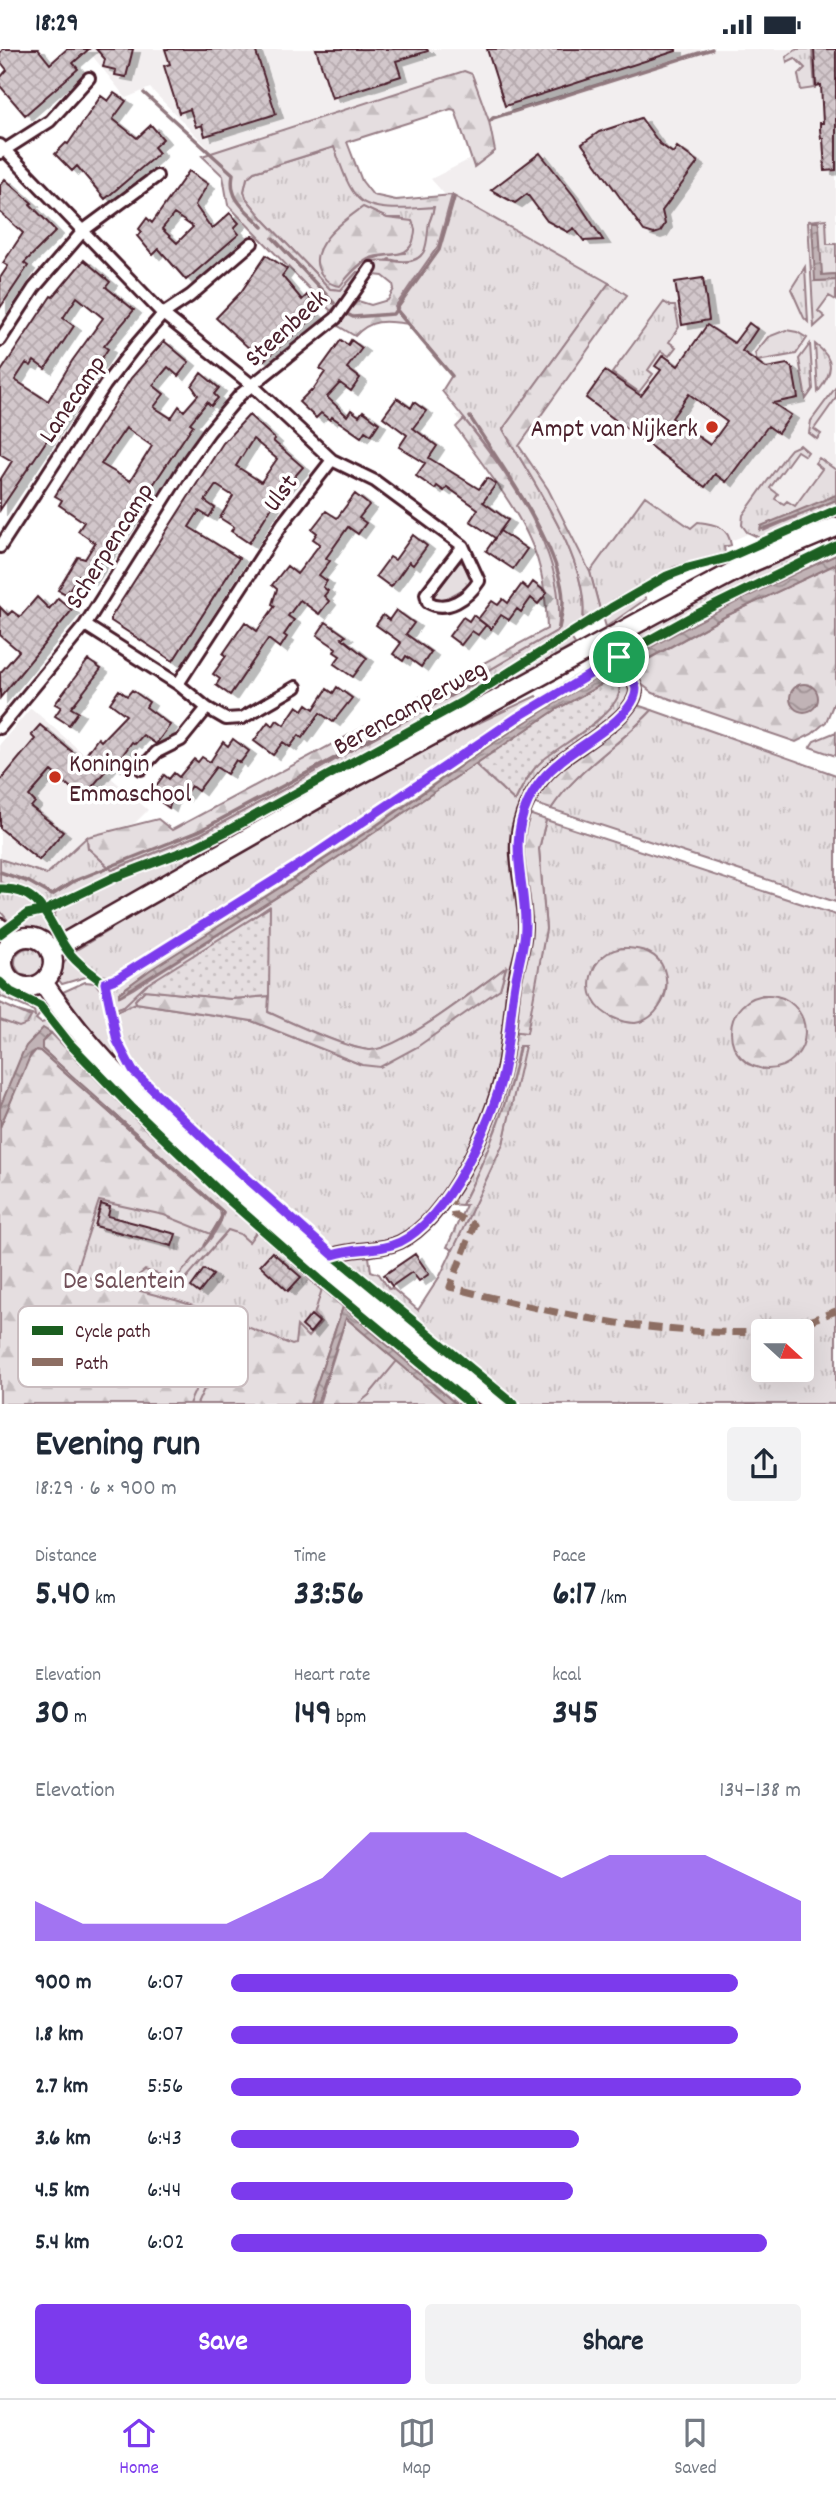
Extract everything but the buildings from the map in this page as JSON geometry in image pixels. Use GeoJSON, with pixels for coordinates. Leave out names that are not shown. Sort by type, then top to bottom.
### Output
{"type":"FeatureCollection","features":[{"type":"Feature","properties":{"kind":"main road","name":"Berencamperweg"},"geometry":{"type":"LineString","coordinates":[[50,951],[348,781],[609,639],[750,563],[836,527]]}},
{"type":"Feature","properties":{"kind":"main road"},"geometry":{"type":"LineString","coordinates":[[21,938],[38,939],[50,951],[52,969],[43,982],[35,986],[21,986],[8,976],[4,963],[5,955],[13,943],[21,938]]}},
{"type":"Feature","properties":{"kind":"main road"},"geometry":{"type":"LineString","coordinates":[[43,982],[85,1036],[134,1090],[189,1144],[325,1266],[495,1404]]}},
{"type":"Feature","properties":{"kind":"street","name":"Steenbeek"},"geometry":{"type":"LineString","coordinates":[[89,78],[50,121],[1,149],[84,230],[163,314],[253,386],[331,460]]}},
{"type":"Feature","properties":{"kind":"street"},"geometry":{"type":"LineString","coordinates":[[0,340],[34,288],[84,230],[157,176]]}},
{"type":"Feature","properties":{"kind":"street"},"geometry":{"type":"LineString","coordinates":[[163,314],[190,296],[252,243]]}},
{"type":"Feature","properties":{"kind":"street","name":"Steenbeek"},"geometry":{"type":"LineString","coordinates":[[253,386],[336,318],[371,268]]}},
{"type":"Feature","properties":{"kind":"street","name":"Lanecamp"},"geometry":{"type":"LineString","coordinates":[[0,547],[105,385],[163,314]]}},
{"type":"Feature","properties":{"kind":"street","name":"Scherpencamp"},"geometry":{"type":"LineString","coordinates":[[0,728],[85,625],[189,460],[240,395],[253,386]]}},
{"type":"Feature","properties":{"kind":"street","name":"Ulst"},"geometry":{"type":"LineString","coordinates":[[178,684],[283,523],[331,460],[375,481],[463,546],[479,581],[469,596],[444,607],[435,606],[428,602],[426,594],[463,546]]}},
{"type":"Feature","properties":{"kind":"street"},"geometry":{"type":"LineString","coordinates":[[85,625],[178,684],[207,708],[226,719],[242,718],[296,687]]}},
{"type":"Feature","properties":{"kind":"street"},"geometry":{"type":"LineString","coordinates":[[325,1266],[333,1255],[341,1252],[391,1245],[414,1233],[435,1213],[467,1163],[488,1119],[502,1074],[515,982],[523,950],[525,916],[517,857],[517,837],[522,815],[532,794],[553,768],[600,734],[630,702],[636,691],[609,639]]}},
{"type":"Feature","properties":{"kind":"street"},"geometry":{"type":"LineString","coordinates":[[141,769],[158,752],[181,740],[207,708]]}},
{"type":"Feature","properties":{"kind":"street"},"geometry":{"type":"LineString","coordinates":[[0,927],[13,943]]}},
{"type":"Feature","properties":{"kind":"shaded area"},"geometry":{"type":"Polygon","coordinates":[[[87,49],[836,49],[836,497],[570,608],[535,533],[456,415],[526,409],[465,217],[431,179],[490,149],[474,73],[215,155],[150,88],[126,98],[87,49]]]}},
{"type":"Feature","properties":{"kind":"shaded area","name":"Koningin Emmaschool"},"geometry":{"type":"Polygon","coordinates":[[[31,708],[148,810],[135,823],[87,838],[47,874],[0,859],[0,744],[31,708]]]}},
{"type":"Feature","properties":{"kind":"green space"},"geometry":{"type":"Polygon","coordinates":[[[797,49],[812,49],[815,88],[801,90],[798,75],[805,68],[795,58],[787,62],[786,57],[797,49]]]}},
{"type":"Feature","properties":{"kind":"green space"},"geometry":{"type":"Polygon","coordinates":[[[464,71],[472,74],[489,121],[495,151],[474,167],[455,110],[451,109],[347,142],[362,181],[373,195],[396,200],[452,195],[438,246],[395,307],[409,324],[373,324],[355,336],[335,324],[358,301],[371,305],[388,300],[394,289],[393,284],[383,276],[365,274],[331,311],[228,205],[223,176],[202,156],[464,71]],[[334,147],[254,172],[247,178],[244,191],[246,198],[330,289],[341,290],[357,272],[365,274],[372,261],[405,262],[419,258],[427,242],[434,207],[394,209],[365,203],[350,187],[334,147]]]}},
{"type":"Feature","properties":{"kind":"green space"},"geometry":{"type":"Polygon","coordinates":[[[334,147],[352,189],[383,208],[434,207],[429,223],[427,247],[414,260],[389,259],[365,274],[357,272],[341,290],[330,289],[246,198],[244,191],[247,178],[254,172],[334,147]],[[370,211],[339,286],[368,260],[405,253],[401,218],[387,218],[370,211]]]}},
{"type":"Feature","properties":{"kind":"green space"},"geometry":{"type":"Polygon","coordinates":[[[452,195],[609,283],[503,429],[557,522],[569,548],[583,598],[583,621],[567,631],[568,634],[443,711],[223,830],[48,905],[26,892],[0,882],[0,859],[47,874],[87,837],[88,848],[112,870],[201,834],[290,786],[558,630],[554,574],[529,512],[490,451],[442,391],[452,375],[395,307],[438,246],[452,195]]]}},
{"type":"Feature","properties":{"kind":"green space"},"geometry":{"type":"Polygon","coordinates":[[[363,207],[387,218],[412,221],[415,231],[412,245],[402,253],[368,259],[340,286],[332,284],[322,275],[317,265],[322,245],[337,227],[363,207]]]}},
{"type":"Feature","properties":{"kind":"green space"},"geometry":{"type":"Polygon","coordinates":[[[826,219],[827,244],[836,244],[836,274],[822,275],[815,281],[836,280],[836,300],[829,296],[818,311],[825,317],[814,327],[808,221],[826,219]]]}},
{"type":"Feature","properties":{"kind":"green space"},"geometry":{"type":"Polygon","coordinates":[[[805,267],[808,322],[791,289],[805,267]]]}},
{"type":"Feature","properties":{"kind":"green space"},"geometry":{"type":"Polygon","coordinates":[[[609,283],[627,295],[519,446],[548,489],[590,572],[600,610],[583,621],[583,598],[569,548],[503,429],[609,283]]]}},
{"type":"Feature","properties":{"kind":"green space"},"geometry":{"type":"Polygon","coordinates":[[[664,302],[675,306],[679,327],[669,342],[676,347],[669,356],[661,351],[648,370],[653,374],[639,392],[612,373],[664,302]]]}},
{"type":"Feature","properties":{"kind":"green space"},"geometry":{"type":"Polygon","coordinates":[[[786,330],[807,338],[796,354],[757,361],[755,353],[768,337],[786,330]]]}},
{"type":"Feature","properties":{"kind":"green space"},"geometry":{"type":"Polygon","coordinates":[[[810,344],[813,389],[806,399],[799,359],[810,344]]]}},
{"type":"Feature","properties":{"kind":"green space"},"geometry":{"type":"Polygon","coordinates":[[[815,344],[826,355],[830,367],[818,392],[815,344]]]}},
{"type":"Feature","properties":{"kind":"green space"},"geometry":{"type":"Polygon","coordinates":[[[836,387],[836,398],[814,429],[821,434],[817,439],[809,433],[811,421],[836,387]]]}},
{"type":"Feature","properties":{"kind":"green space"},"geometry":{"type":"Polygon","coordinates":[[[464,419],[516,491],[545,545],[559,602],[558,630],[290,786],[201,834],[112,870],[88,848],[87,837],[158,819],[172,830],[547,629],[543,581],[533,547],[515,511],[456,427],[464,419]]]}},
{"type":"Feature","properties":{"kind":"green space"},"geometry":{"type":"Polygon","coordinates":[[[800,445],[808,452],[805,456],[797,451],[770,488],[778,494],[775,499],[795,506],[822,469],[815,463],[819,458],[836,470],[836,495],[763,531],[836,500],[836,505],[762,539],[747,532],[742,525],[743,515],[786,455],[800,445]]]}},
{"type":"Feature","properties":{"kind":"green space"},"geometry":{"type":"Polygon","coordinates":[[[645,496],[691,528],[698,522],[720,527],[727,534],[731,545],[724,547],[725,553],[674,567],[600,610],[590,572],[645,496]]]}},
{"type":"Feature","properties":{"kind":"green space"},"geometry":{"type":"Polygon","coordinates":[[[794,554],[803,557],[621,652],[624,642],[710,595],[794,554]]]}},
{"type":"Feature","properties":{"kind":"green space"},"geometry":{"type":"Polygon","coordinates":[[[458,562],[463,563],[472,580],[471,585],[438,603],[432,599],[458,562]]]}},
{"type":"Feature","properties":{"kind":"green space"},"geometry":{"type":"Polygon","coordinates":[[[803,562],[806,568],[625,662],[623,657],[803,562]]]}},
{"type":"Feature","properties":{"kind":"green space"},"geometry":{"type":"Polygon","coordinates":[[[836,564],[836,698],[826,722],[812,734],[796,742],[653,693],[640,683],[631,669],[726,616],[836,564]]]}},
{"type":"Feature","properties":{"kind":"green space"},"geometry":{"type":"Polygon","coordinates":[[[642,593],[646,599],[606,627],[603,617],[642,593]]]}},
{"type":"Feature","properties":{"kind":"green space"},"geometry":{"type":"Polygon","coordinates":[[[571,638],[575,644],[457,716],[62,933],[58,927],[55,917],[59,907],[221,836],[453,710],[571,638]]]}},
{"type":"Feature","properties":{"kind":"green space"},"geometry":{"type":"Polygon","coordinates":[[[617,661],[619,666],[492,743],[372,828],[119,993],[120,996],[133,989],[307,878],[475,764],[515,801],[531,773],[543,759],[587,729],[607,711],[619,688],[613,678],[623,673],[632,689],[626,701],[601,731],[526,799],[523,920],[501,1061],[493,1097],[464,1162],[427,1218],[397,1239],[376,1245],[330,1249],[149,1085],[126,1055],[113,1013],[136,1003],[252,1021],[362,1065],[500,989],[506,968],[418,1030],[382,1048],[369,1050],[332,1040],[268,1012],[269,907],[124,1006],[113,1010],[110,987],[319,854],[529,714],[617,661]]]}},
{"type":"Feature","properties":{"kind":"green space"},"geometry":{"type":"Polygon","coordinates":[[[613,678],[619,687],[618,696],[612,706],[538,765],[515,801],[475,764],[557,709],[613,678]]]}},
{"type":"Feature","properties":{"kind":"green space"},"geometry":{"type":"Polygon","coordinates":[[[536,696],[539,700],[343,833],[118,975],[105,976],[93,971],[73,952],[235,854],[455,734],[536,696]]]}},
{"type":"Feature","properties":{"kind":"green space"},"geometry":{"type":"Polygon","coordinates":[[[634,704],[652,710],[586,769],[551,809],[530,802],[546,779],[634,704]]]}},
{"type":"Feature","properties":{"kind":"green space"},"geometry":{"type":"Polygon","coordinates":[[[652,710],[836,775],[836,902],[551,809],[586,769],[652,710]]]}},
{"type":"Feature","properties":{"kind":"green space"},"geometry":{"type":"Polygon","coordinates":[[[836,732],[836,756],[810,747],[814,741],[836,732]]]}},
{"type":"Feature","properties":{"kind":"green space"},"geometry":{"type":"Polygon","coordinates":[[[526,813],[546,820],[539,849],[546,929],[527,1033],[511,1031],[521,971],[519,845],[526,813]]]}},
{"type":"Feature","properties":{"kind":"green space"},"geometry":{"type":"Polygon","coordinates":[[[546,820],[836,915],[836,1404],[517,1404],[341,1259],[344,1255],[400,1245],[401,1248],[369,1257],[371,1271],[379,1274],[389,1289],[392,1288],[418,1310],[440,1276],[503,1144],[524,1046],[519,1046],[503,1107],[472,1186],[462,1205],[446,1204],[469,1165],[511,1031],[526,1033],[546,929],[539,849],[546,820]],[[622,948],[610,952],[596,965],[596,1004],[611,1017],[635,1023],[658,1008],[666,986],[660,967],[644,954],[622,948]],[[762,995],[739,1056],[748,1064],[763,1069],[804,1039],[801,1021],[794,1007],[781,998],[762,995]]]}},
{"type":"Feature","properties":{"kind":"green space"},"geometry":{"type":"Polygon","coordinates":[[[0,891],[26,897],[35,908],[10,923],[0,911],[0,891]]]}},
{"type":"Feature","properties":{"kind":"green space"},"geometry":{"type":"Polygon","coordinates":[[[270,907],[269,996],[231,999],[145,990],[135,1000],[136,1003],[113,1013],[113,1010],[124,1006],[146,985],[270,907]]]}},
{"type":"Feature","properties":{"kind":"green space"},"geometry":{"type":"Polygon","coordinates":[[[31,916],[47,917],[55,932],[36,933],[16,924],[31,916]]]}},
{"type":"Feature","properties":{"kind":"green space"},"geometry":{"type":"Polygon","coordinates":[[[29,948],[39,952],[43,962],[39,972],[29,976],[19,972],[15,962],[19,952],[29,948]]]}},
{"type":"Feature","properties":{"kind":"green space"},"geometry":{"type":"Polygon","coordinates":[[[628,948],[649,953],[658,960],[664,969],[666,980],[665,992],[655,1012],[635,1023],[619,1020],[601,1010],[590,989],[595,965],[603,956],[614,950],[628,948]]]}},
{"type":"Feature","properties":{"kind":"green space"},"geometry":{"type":"Polygon","coordinates":[[[67,958],[89,976],[62,984],[58,979],[59,971],[67,958]]]}},
{"type":"Feature","properties":{"kind":"green space"},"geometry":{"type":"Polygon","coordinates":[[[506,967],[500,989],[417,1047],[380,1067],[362,1065],[252,1021],[136,1003],[135,1000],[145,990],[231,999],[269,996],[268,1012],[333,1040],[369,1050],[382,1048],[418,1030],[506,967]]]}},
{"type":"Feature","properties":{"kind":"green space"},"geometry":{"type":"Polygon","coordinates":[[[85,982],[95,983],[105,995],[115,1043],[130,1070],[321,1249],[313,1247],[213,1157],[119,1062],[63,992],[85,982]]]}},
{"type":"Feature","properties":{"kind":"green space","name":"De Salentein"},"geometry":{"type":"Polygon","coordinates":[[[0,985],[37,1008],[41,1013],[36,1019],[41,1023],[49,1021],[124,1105],[264,1233],[263,1236],[321,1290],[324,1286],[467,1404],[456,1404],[324,1292],[453,1404],[0,1404],[0,1006],[35,1016],[34,1011],[0,995],[0,985]]]}},
{"type":"Feature","properties":{"kind":"green space"},"geometry":{"type":"Polygon","coordinates":[[[768,995],[782,998],[794,1006],[802,1018],[805,1032],[802,1046],[794,1058],[782,1066],[768,1069],[754,1066],[742,1058],[734,1046],[731,1032],[734,1018],[742,1006],[754,998],[768,995]]]}},
{"type":"Feature","properties":{"kind":"green space"},"geometry":{"type":"Polygon","coordinates":[[[0,1003],[31,1017],[27,1024],[19,1027],[0,1020],[0,1003]]]}},
{"type":"Feature","properties":{"kind":"green space"},"geometry":{"type":"Polygon","coordinates":[[[55,1020],[60,1020],[264,1221],[263,1227],[150,1124],[80,1052],[55,1020]]]}},
{"type":"Feature","properties":{"kind":"green space"},"geometry":{"type":"Polygon","coordinates":[[[51,1033],[141,1125],[257,1231],[249,1242],[240,1234],[228,1230],[176,1290],[134,1279],[145,1270],[174,1279],[178,1277],[211,1238],[224,1212],[42,1049],[42,1042],[51,1033]]]}},
{"type":"Feature","properties":{"kind":"green space"},"geometry":{"type":"Polygon","coordinates":[[[520,1046],[525,1046],[503,1144],[453,1250],[447,1247],[466,1205],[462,1205],[497,1127],[520,1046]]]}},
{"type":"Feature","properties":{"kind":"green space"},"geometry":{"type":"Polygon","coordinates":[[[36,1050],[40,1051],[222,1212],[211,1234],[164,1215],[99,1201],[75,1274],[193,1306],[18,1306],[18,1387],[197,1387],[189,1404],[0,1404],[0,1127],[27,1061],[36,1050]]]}},
{"type":"Feature","properties":{"kind":"green space"},"geometry":{"type":"Polygon","coordinates":[[[322,1289],[343,1307],[310,1404],[197,1404],[205,1387],[248,1387],[248,1327],[292,1345],[295,1344],[297,1326],[308,1337],[321,1322],[314,1315],[322,1289]]]}},
{"type":"Feature","properties":{"kind":"green space"},"geometry":{"type":"Polygon","coordinates":[[[346,1318],[397,1361],[369,1395],[358,1404],[319,1404],[346,1318]]]}},
{"type":"Feature","properties":{"kind":"water"},"geometry":{"type":"Polygon","coordinates":[[[812,222],[818,222],[819,225],[822,275],[836,274],[836,280],[815,281],[812,222]]]}},
{"type":"Feature","properties":{"kind":"water"},"geometry":{"type":"Polygon","coordinates":[[[836,495],[836,500],[760,530],[761,526],[836,495]]]}},
{"type":"Feature","properties":{"kind":"water"},"geometry":{"type":"Polygon","coordinates":[[[836,555],[836,564],[726,616],[557,709],[307,878],[119,996],[119,993],[150,970],[370,830],[492,744],[575,691],[703,619],[836,555]]]}},
{"type":"Feature","properties":{"kind":"water"},"geometry":{"type":"Polygon","coordinates":[[[804,684],[814,688],[818,698],[814,708],[804,712],[794,708],[790,698],[794,688],[804,684]]]}},
{"type":"Feature","properties":{"kind":"water"},"geometry":{"type":"Polygon","coordinates":[[[43,1028],[51,1033],[42,1042],[42,1049],[223,1211],[221,1221],[204,1246],[221,1217],[220,1210],[40,1051],[36,1050],[31,1054],[0,1127],[0,1107],[22,1054],[43,1028]]]}},
{"type":"Feature","properties":{"kind":"water"},"geometry":{"type":"Polygon","coordinates":[[[343,1307],[456,1404],[447,1404],[346,1318],[317,1404],[310,1404],[343,1307]]]}},
{"type":"Feature","properties":{"kind":"waterway"},"geometry":{"type":"LineString","coordinates":[[490,121],[712,49]]}},
{"type":"Feature","properties":{"kind":"waterway"},"geometry":{"type":"LineString","coordinates":[[144,93],[233,174],[233,191],[236,197],[263,227]]}},
{"type":"Feature","properties":{"kind":"waterway"},"geometry":{"type":"LineString","coordinates":[[347,314],[353,317],[393,314],[439,250],[454,198]]}},
{"type":"Feature","properties":{"kind":"waterway"},"geometry":{"type":"LineString","coordinates":[[273,238],[334,303]]}},
{"type":"Feature","properties":{"kind":"waterway"},"geometry":{"type":"LineString","coordinates":[[396,310],[452,376]]}},
{"type":"Feature","properties":{"kind":"waterway"},"geometry":{"type":"LineString","coordinates":[[470,417],[527,506],[552,556],[560,579],[563,601],[559,628]]}},
{"type":"Feature","properties":{"kind":"waterway"},"geometry":{"type":"LineString","coordinates":[[0,872],[29,882],[52,895],[74,881],[199,831],[476,682]]}},
{"type":"Feature","properties":{"kind":"marked path"},"geometry":{"type":"LineString","coordinates":[[450,1191],[454,1215],[474,1225],[450,1287],[527,1306],[644,1327],[751,1332]]}},
{"type":"Feature","properties":{"kind":"marked path"},"geometry":{"type":"LineString","coordinates":[[814,1319],[836,1311]]}},
{"type":"Feature","properties":{"kind":"cycle path"},"geometry":{"type":"LineString","coordinates":[[0,934],[27,914],[46,910],[113,878],[195,847],[225,832],[462,702],[667,576],[727,558],[836,510]]}},
{"type":"Feature","properties":{"kind":"cycle path"},"geometry":{"type":"LineString","coordinates":[[105,984],[305,861],[572,683],[691,617],[836,546]]}},
{"type":"Feature","properties":{"kind":"cycle path"},"geometry":{"type":"LineString","coordinates":[[0,889],[15,890],[37,902],[71,955],[105,984],[117,1041],[125,1058],[143,1082],[333,1255],[514,1404]]}},
{"type":"Feature","properties":{"kind":"cycle path"},"geometry":{"type":"LineString","coordinates":[[0,982],[11,992],[40,1006],[70,1044],[221,1193],[319,1279],[470,1404]]}},
{"type":"Feature","properties":{"kind":"place","name":"Ampt van Nijkerk"},"geometry":{"type":"Point","coordinates":[712,427]}},
{"type":"Feature","properties":{"kind":"place","name":"Koningin Emmaschool"},"geometry":{"type":"Point","coordinates":[55,777]}},
{"type":"Feature","properties":{"kind":"route"},"geometry":{"type":"LineString","coordinates":[[619,657],[634,682],[634,697],[600,734],[562,759],[545,776],[522,815],[517,837],[517,857],[525,916],[523,950],[515,982],[508,1042],[496,1098],[467,1163],[435,1213],[414,1233],[391,1245],[333,1255],[225,1159],[133,1071],[117,1041],[105,983],[118,978],[305,861],[518,717],[619,657]]}}]}
